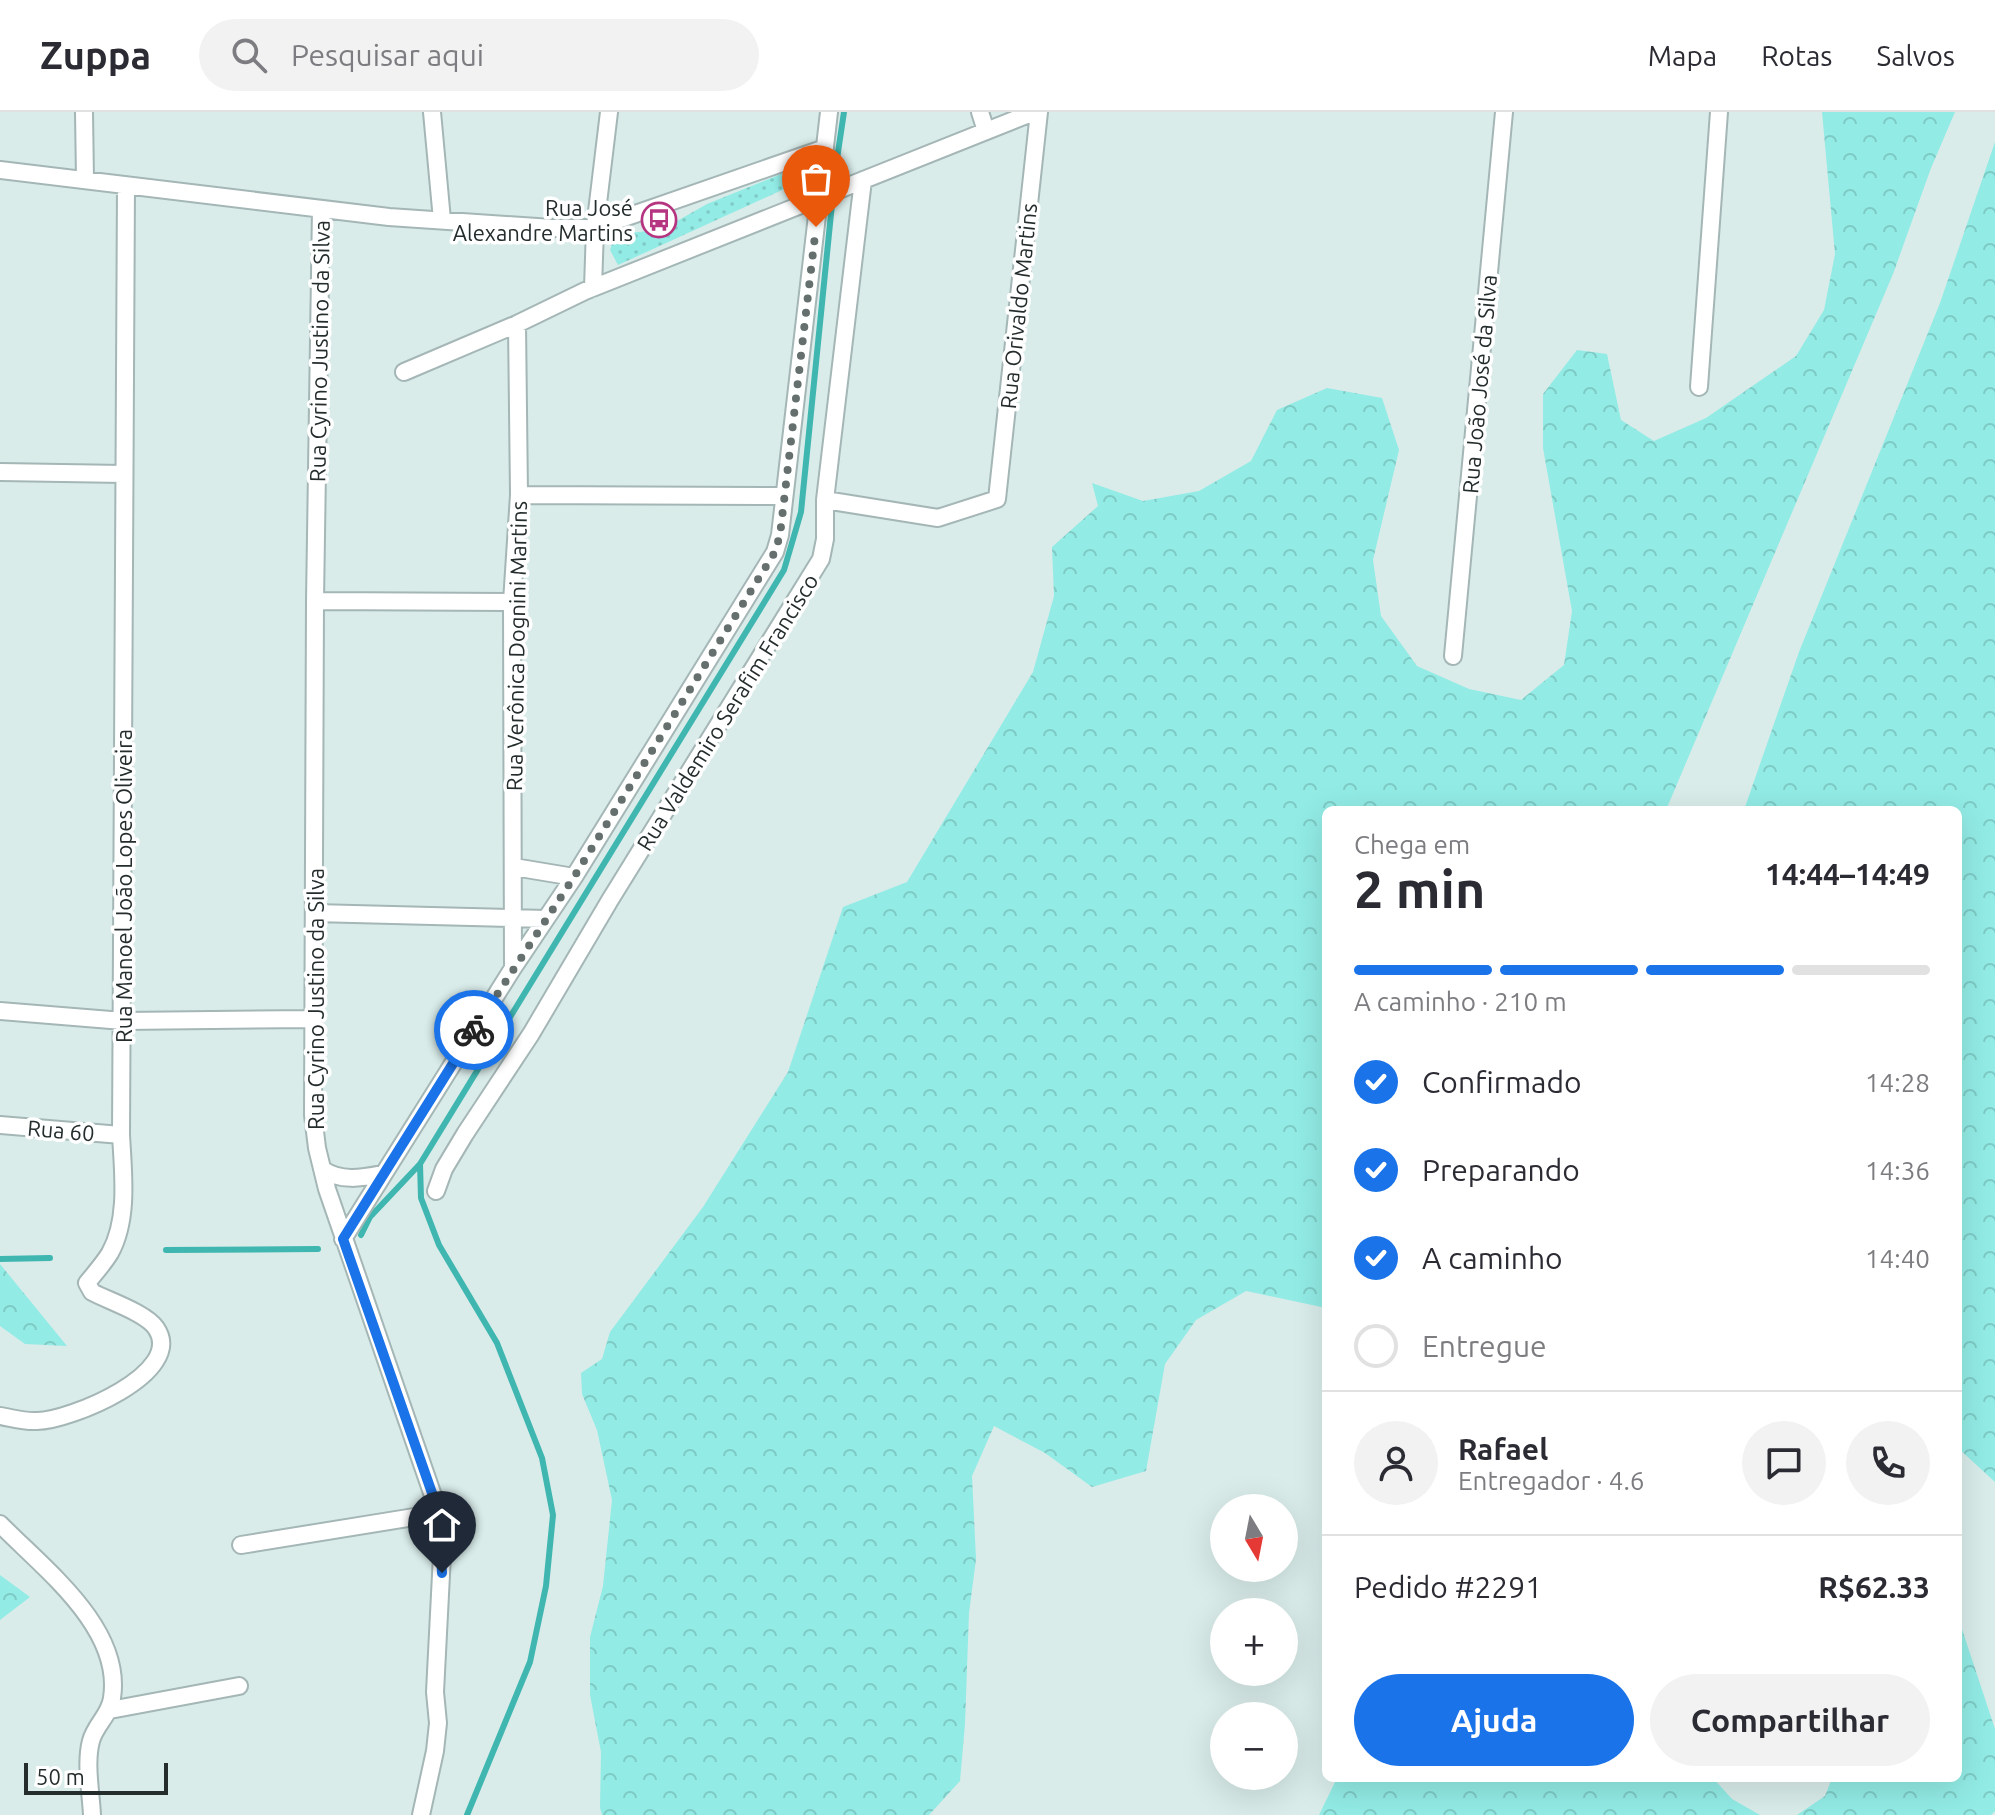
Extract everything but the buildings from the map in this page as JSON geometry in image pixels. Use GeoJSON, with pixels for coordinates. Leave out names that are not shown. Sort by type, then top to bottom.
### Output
{"type":"FeatureCollection","features":[{"type":"Feature","properties":{"kind":"street"},"geometry":{"type":"LineString","coordinates":[[84,112],[85,180]]}},
{"type":"Feature","properties":{"kind":"street"},"geometry":{"type":"LineString","coordinates":[[432,112],[442,220]]}},
{"type":"Feature","properties":{"kind":"street"},"geometry":{"type":"LineString","coordinates":[[593,288],[595,228],[609,112]]}},
{"type":"Feature","properties":{"kind":"street"},"geometry":{"type":"LineString","coordinates":[[343,1239],[513,968],[574,877],[775,552],[780,535],[829,112]]}},
{"type":"Feature","properties":{"kind":"street"},"geometry":{"type":"LineString","coordinates":[[980,112],[986,131]]}},
{"type":"Feature","properties":{"kind":"street"},"geometry":{"type":"LineString","coordinates":[[404,372],[593,288],[1036,112]]}},
{"type":"Feature","properties":{"kind":"street","name":"Rua Orivaldo Martins"},"geometry":{"type":"LineString","coordinates":[[825,500],[938,518],[997,499],[1036,112]]}},
{"type":"Feature","properties":{"kind":"street","name":"Rua João José da Silva"},"geometry":{"type":"LineString","coordinates":[[1453,656],[1504,112]]}},
{"type":"Feature","properties":{"kind":"street"},"geometry":{"type":"LineString","coordinates":[[1699,387],[1719,112]]}},
{"type":"Feature","properties":{"kind":"street"},"geometry":{"type":"LineString","coordinates":[[0,170],[321,209],[539,228],[595,228],[825,148]]}},
{"type":"Feature","properties":{"kind":"street","name":"Rua Valdemiro Serafim Francisco"},"geometry":{"type":"LineString","coordinates":[[436,1191],[444,1169],[465,1134],[531,1034],[821,559],[825,539],[825,500],[863,180]]}},
{"type":"Feature","properties":{"kind":"street","name":"Rua Manoel João Lopes Oliveira"},"geometry":{"type":"LineString","coordinates":[[0,1416],[37,1421],[115,1395],[151,1370],[161,1353],[162,1340],[155,1326],[133,1311],[92,1292],[87,1283],[111,1252],[118,1233],[124,1178],[121,1135],[126,186]]}},
{"type":"Feature","properties":{"kind":"street","name":"Rua Cyrino Justino da Silva"},"geometry":{"type":"LineString","coordinates":[[321,209],[315,601],[313,1115],[322,1169],[343,1239],[439,1513],[442,1555],[435,1692],[438,1723],[421,1815]]}},
{"type":"Feature","properties":{"kind":"street","name":"Rua Verônica Dognini Martins"},"geometry":{"type":"LineString","coordinates":[[513,968],[512,602],[519,495],[517,324]]}},
{"type":"Feature","properties":{"kind":"street"},"geometry":{"type":"LineString","coordinates":[[0,472],[124,474]]}},
{"type":"Feature","properties":{"kind":"street"},"geometry":{"type":"LineString","coordinates":[[519,495],[784,496]]}},
{"type":"Feature","properties":{"kind":"street"},"geometry":{"type":"LineString","coordinates":[[315,601],[512,602]]}},
{"type":"Feature","properties":{"kind":"street"},"geometry":{"type":"LineString","coordinates":[[514,867],[574,877]]}},
{"type":"Feature","properties":{"kind":"street"},"geometry":{"type":"LineString","coordinates":[[314,913],[546,919]]}},
{"type":"Feature","properties":{"kind":"street"},"geometry":{"type":"LineString","coordinates":[[0,1011],[123,1021],[313,1019]]}},
{"type":"Feature","properties":{"kind":"street","name":"Rua 60"},"geometry":{"type":"LineString","coordinates":[[0,1125],[121,1135]]}},
{"type":"Feature","properties":{"kind":"street"},"geometry":{"type":"LineString","coordinates":[[322,1169],[340,1177],[363,1178],[382,1174]]}},
{"type":"Feature","properties":{"kind":"street"},"geometry":{"type":"LineString","coordinates":[[241,1545],[439,1513]]}},
{"type":"Feature","properties":{"kind":"street"},"geometry":{"type":"LineString","coordinates":[[0,1524],[82,1608],[99,1631],[113,1677],[110,1710],[90,1743],[92,1815]]}},
{"type":"Feature","properties":{"kind":"street"},"geometry":{"type":"LineString","coordinates":[[110,1710],[239,1686]]}},
{"type":"Feature","properties":{"kind":"green space"},"geometry":{"type":"Polygon","coordinates":[[[1822,112],[1955,112],[1893,274],[1668,806],[1322,806],[1322,1307],[1246,1291],[1196,1320],[1165,1364],[1146,1471],[1092,1487],[1045,1453],[994,1426],[972,1476],[976,1559],[969,1613],[960,1781],[929,1815],[602,1815],[601,1752],[590,1695],[590,1637],[603,1586],[612,1500],[597,1430],[582,1394],[581,1373],[602,1359],[610,1332],[703,1207],[788,1072],[843,907],[907,882],[1033,672],[1054,596],[1052,547],[1098,506],[1092,483],[1143,501],[1199,491],[1251,461],[1277,410],[1327,388],[1382,398],[1399,450],[1373,560],[1381,616],[1417,666],[1469,689],[1521,700],[1564,665],[1572,611],[1543,448],[1543,394],[1577,350],[1607,354],[1621,420],[1654,441],[1706,418],[1796,356],[1824,310],[1835,254],[1822,112]]]}},
{"type":"Feature","properties":{"kind":"green space"},"geometry":{"type":"Polygon","coordinates":[[[1995,142],[1995,1482],[1962,1452],[1962,806],[1745,806],[1799,652],[1940,303],[1995,142]]]}},
{"type":"Feature","properties":{"kind":"green space"},"geometry":{"type":"Polygon","coordinates":[[[796,168],[806,179],[618,265],[610,250],[615,235],[663,229],[707,204],[796,168]]]}},
{"type":"Feature","properties":{"kind":"green space"},"geometry":{"type":"Polygon","coordinates":[[[0,1264],[67,1346],[25,1344],[0,1326],[0,1264]]]}},
{"type":"Feature","properties":{"kind":"green space"},"geometry":{"type":"Polygon","coordinates":[[[0,1575],[30,1597],[0,1620],[0,1575]]]}},
{"type":"Feature","properties":{"kind":"green space"},"geometry":{"type":"Polygon","coordinates":[[[1962,1629],[1995,1729],[1995,1811],[1991,1815],[1797,1815],[1825,1796],[1830,1782],[1962,1782],[1962,1629]]]}},
{"type":"Feature","properties":{"kind":"green space"},"geometry":{"type":"Polygon","coordinates":[[[1335,1782],[1717,1782],[1732,1799],[1760,1815],[1319,1815],[1335,1782]]]}},
{"type":"Feature","properties":{"kind":"waterway"},"geometry":{"type":"LineString","coordinates":[[835,172],[844,112]]}},
{"type":"Feature","properties":{"kind":"waterway"},"geometry":{"type":"LineString","coordinates":[[361,1235],[370,1217],[420,1164],[784,570],[801,512],[832,204]]}},
{"type":"Feature","properties":{"kind":"waterway"},"geometry":{"type":"LineString","coordinates":[[420,1164],[421,1198],[439,1245],[497,1343],[542,1458],[553,1515],[546,1586],[530,1662],[467,1815]]}},
{"type":"Feature","properties":{"kind":"waterway"},"geometry":{"type":"LineString","coordinates":[[166,1250],[318,1249]]}},
{"type":"Feature","properties":{"kind":"waterway"},"geometry":{"type":"LineString","coordinates":[[0,1259],[50,1258]]}},
{"type":"Feature","properties":{"kind":"way so far"},"geometry":{"type":"LineString","coordinates":[[474,1030],[574,877],[775,552],[780,535],[816,227]]}},
{"type":"Feature","properties":{"kind":"place","name":"Rua José Alexandre Martins"},"geometry":{"type":"Point","coordinates":[659,220]}},
{"type":"Feature","properties":{"kind":"route"},"geometry":{"type":"LineString","coordinates":[[442,1573],[439,1513],[343,1239],[474,1030]]}}]}
